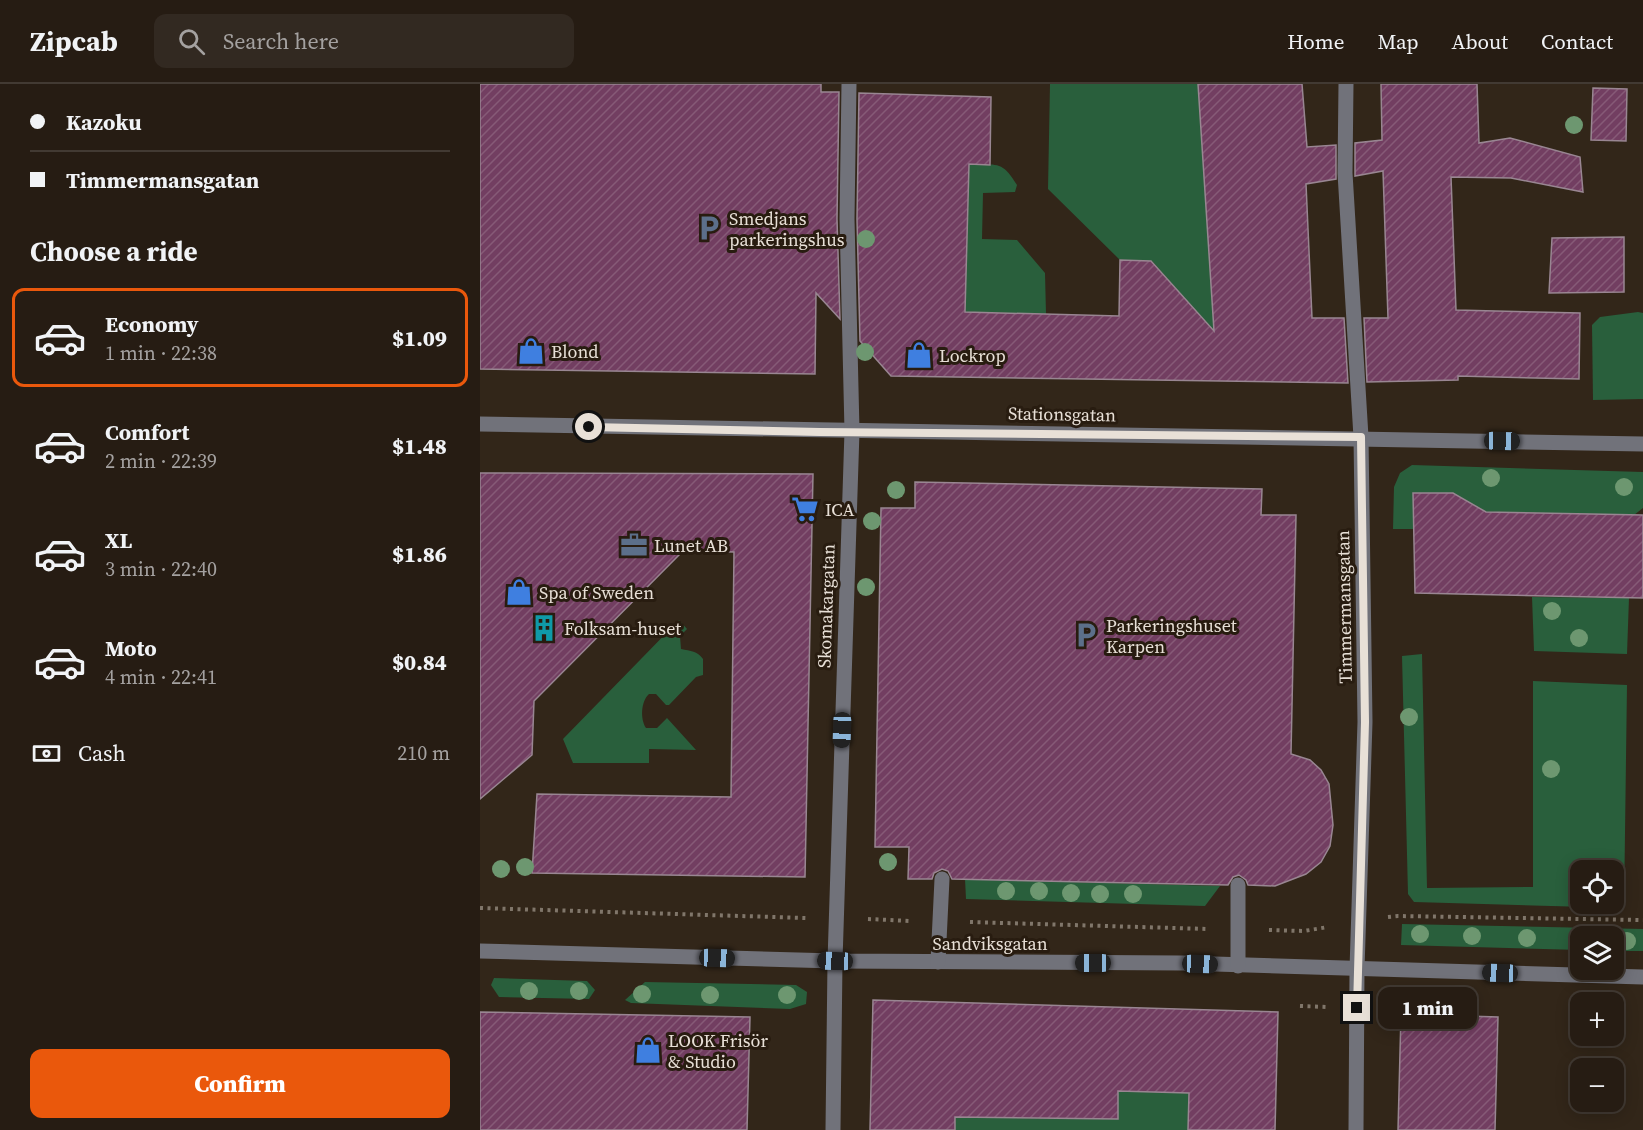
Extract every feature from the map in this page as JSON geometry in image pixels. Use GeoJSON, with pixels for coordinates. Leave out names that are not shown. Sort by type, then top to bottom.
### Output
{"type":"FeatureCollection","features":[{"type":"Feature","properties":{"kind":"street","name":"Skomakargatan"},"geometry":{"type":"LineString","coordinates":[[833,1130],[836,918],[852,431],[847,219],[849,84]]}},
{"type":"Feature","properties":{"kind":"street","name":"Timmermansgatan"},"geometry":{"type":"LineString","coordinates":[[1346,84],[1345,173],[1361,437],[1365,722],[1357,969],[1356,1130]]}},
{"type":"Feature","properties":{"kind":"street","name":"Stationsgatan"},"geometry":{"type":"LineString","coordinates":[[480,424],[1361,437],[1643,444]]}},
{"type":"Feature","properties":{"kind":"street"},"geometry":{"type":"LineString","coordinates":[[938,962],[942,879]]}},
{"type":"Feature","properties":{"kind":"street"},"geometry":{"type":"LineString","coordinates":[[1238,966],[1239,885]]}},
{"type":"Feature","properties":{"kind":"street","name":"Sandviksgatan"},"geometry":{"type":"LineString","coordinates":[[480,951],[835,961],[1182,963],[1643,977]]}},
{"type":"Feature","properties":{"kind":"path"},"geometry":{"type":"LineString","coordinates":[[480,908],[1304,931],[1398,916],[1643,920]]}},
{"type":"Feature","properties":{"kind":"green space"},"geometry":{"type":"Polygon","coordinates":[[[1050,84],[1198,84],[1218,381],[1176,380],[1180,293],[1152,261],[1120,260],[1048,189],[1050,84]]]}},
{"type":"Feature","properties":{"kind":"green space"},"geometry":{"type":"Polygon","coordinates":[[[969,164],[993,164],[1003,168],[1017,185],[1015,192],[983,193],[982,239],[1017,240],[1045,273],[1046,314],[965,312],[969,164]]]}},
{"type":"Feature","properties":{"kind":"green space"},"geometry":{"type":"Polygon","coordinates":[[[1643,313],[1643,399],[1593,400],[1592,325],[1600,317],[1643,313]]]}},
{"type":"Feature","properties":{"kind":"green space"},"geometry":{"type":"Polygon","coordinates":[[[1412,465],[1643,472],[1643,508],[1634,515],[1486,512],[1453,493],[1414,493],[1413,529],[1393,529],[1394,487],[1400,473],[1412,465]]]}},
{"type":"Feature","properties":{"kind":"green space"},"geometry":{"type":"Polygon","coordinates":[[[1532,597],[1629,598],[1627,654],[1534,651],[1532,597]]]}},
{"type":"Feature","properties":{"kind":"green space"},"geometry":{"type":"Polygon","coordinates":[[[679,620],[687,629],[680,636],[681,649],[701,656],[703,675],[696,677],[669,705],[666,705],[656,694],[649,694],[643,705],[643,720],[646,728],[657,728],[667,718],[696,750],[649,749],[649,763],[573,763],[563,739],[679,620]]]}},
{"type":"Feature","properties":{"kind":"green space"},"geometry":{"type":"Polygon","coordinates":[[[1422,654],[1427,888],[1533,887],[1533,681],[1627,685],[1624,908],[1624,860],[1570,860],[1570,906],[1414,902],[1408,894],[1402,656],[1422,654]]]}},
{"type":"Feature","properties":{"kind":"green space"},"geometry":{"type":"Polygon","coordinates":[[[965,879],[1220,886],[1205,906],[966,899],[965,879]]]}},
{"type":"Feature","properties":{"kind":"green space"},"geometry":{"type":"Polygon","coordinates":[[[1402,924],[1570,927],[1570,950],[1401,945],[1402,924]]]}},
{"type":"Feature","properties":{"kind":"green space"},"geometry":{"type":"Polygon","coordinates":[[[1624,929],[1643,929],[1643,951],[1624,951],[1624,929]]]}},
{"type":"Feature","properties":{"kind":"green space"},"geometry":{"type":"Polygon","coordinates":[[[494,978],[587,981],[595,990],[589,999],[499,997],[491,985],[494,978]]]}},
{"type":"Feature","properties":{"kind":"green space"},"geometry":{"type":"Polygon","coordinates":[[[645,982],[796,985],[807,992],[806,1004],[790,1009],[631,1003],[625,1000],[645,982]]]}},
{"type":"Feature","properties":{"kind":"green space"},"geometry":{"type":"Polygon","coordinates":[[[956,1088],[1014,1118],[1117,1119],[1118,1091],[1189,1093],[1188,1130],[955,1130],[956,1088]]]}},
{"type":"Feature","properties":{"kind":"building","name":"Smedjans parkeringshus"},"geometry":{"type":"Polygon","coordinates":[[[480,84],[821,84],[821,92],[839,92],[837,219],[840,319],[816,293],[815,374],[480,369],[480,84]]]}},
{"type":"Feature","properties":{"kind":"building"},"geometry":{"type":"Polygon","coordinates":[[[1198,84],[1302,84],[1307,147],[1336,145],[1336,179],[1306,184],[1312,318],[1344,318],[1348,383],[891,376],[860,341],[857,219],[859,93],[991,97],[990,165],[969,164],[965,312],[1119,316],[1120,260],[1151,261],[1214,331],[1198,84]]]}},
{"type":"Feature","properties":{"kind":"building"},"geometry":{"type":"Polygon","coordinates":[[[1381,84],[1477,84],[1479,143],[1510,138],[1580,157],[1583,192],[1511,178],[1451,177],[1456,310],[1580,313],[1579,379],[1458,376],[1458,380],[1367,382],[1364,318],[1388,318],[1383,171],[1355,176],[1355,143],[1382,140],[1381,84]]]}},
{"type":"Feature","properties":{"kind":"building"},"geometry":{"type":"Polygon","coordinates":[[[1593,88],[1627,89],[1626,141],[1591,140],[1593,88]]]}},
{"type":"Feature","properties":{"kind":"building"},"geometry":{"type":"Polygon","coordinates":[[[1624,237],[1624,292],[1549,293],[1552,238],[1624,237]]]}},
{"type":"Feature","properties":{"kind":"building","name":"Folksam-huset"},"geometry":{"type":"Polygon","coordinates":[[[480,473],[813,474],[805,877],[532,873],[537,794],[731,797],[734,552],[683,551],[534,701],[532,755],[480,799],[480,473]]]}},
{"type":"Feature","properties":{"kind":"building","name":"Parkeringshuset Karpen"},"geometry":{"type":"Polygon","coordinates":[[[915,482],[1262,489],[1261,515],[1296,515],[1291,754],[1310,760],[1321,770],[1329,784],[1333,825],[1330,846],[1321,862],[1306,874],[1275,886],[1248,885],[1246,880],[1239,875],[1233,877],[1228,885],[952,879],[948,871],[942,869],[934,873],[932,879],[908,879],[909,847],[875,847],[881,508],[915,508],[915,482]]]}},
{"type":"Feature","properties":{"kind":"building"},"geometry":{"type":"Polygon","coordinates":[[[1413,493],[1453,493],[1486,512],[1643,515],[1643,598],[1415,593],[1413,493]]]}},
{"type":"Feature","properties":{"kind":"building"},"geometry":{"type":"Polygon","coordinates":[[[873,1000],[1278,1012],[1275,1130],[1188,1130],[1189,1093],[1118,1091],[1118,1119],[955,1117],[955,1130],[870,1130],[873,1000]]]}},
{"type":"Feature","properties":{"kind":"building"},"geometry":{"type":"Polygon","coordinates":[[[480,1012],[750,1017],[747,1130],[480,1130],[480,1012]]]}},
{"type":"Feature","properties":{"kind":"building"},"geometry":{"type":"Polygon","coordinates":[[[1401,1014],[1498,1017],[1495,1130],[1398,1130],[1401,1014]]]}},
{"type":"Feature","properties":{"kind":"place","name":"Smedjans parkeringshus"},"geometry":{"type":"Point","coordinates":[709,228]}},
{"type":"Feature","properties":{"kind":"place","name":"Blond"},"geometry":{"type":"Point","coordinates":[531,351]}},
{"type":"Feature","properties":{"kind":"place","name":"Lockrop"},"geometry":{"type":"Point","coordinates":[919,355]}},
{"type":"Feature","properties":{"kind":"place","name":"ICA"},"geometry":{"type":"Point","coordinates":[805,509]}},
{"type":"Feature","properties":{"kind":"place","name":"Lunet AB"},"geometry":{"type":"Point","coordinates":[634,545]}},
{"type":"Feature","properties":{"kind":"place","name":"Spa of Sweden"},"geometry":{"type":"Point","coordinates":[519,592]}},
{"type":"Feature","properties":{"kind":"place","name":"Folksam-huset"},"geometry":{"type":"Point","coordinates":[544,628]}},
{"type":"Feature","properties":{"kind":"place","name":"Parkeringshuset Karpen"},"geometry":{"type":"Point","coordinates":[1086,635]}},
{"type":"Feature","properties":{"kind":"place","name":"LOOK Frisör & Studio"},"geometry":{"type":"Point","coordinates":[648,1050]}},
{"type":"Feature","properties":{"kind":"route"},"geometry":{"type":"LineString","coordinates":[[589,427],[820,432],[1361,437],[1365,722],[1357,1008]]}}]}
